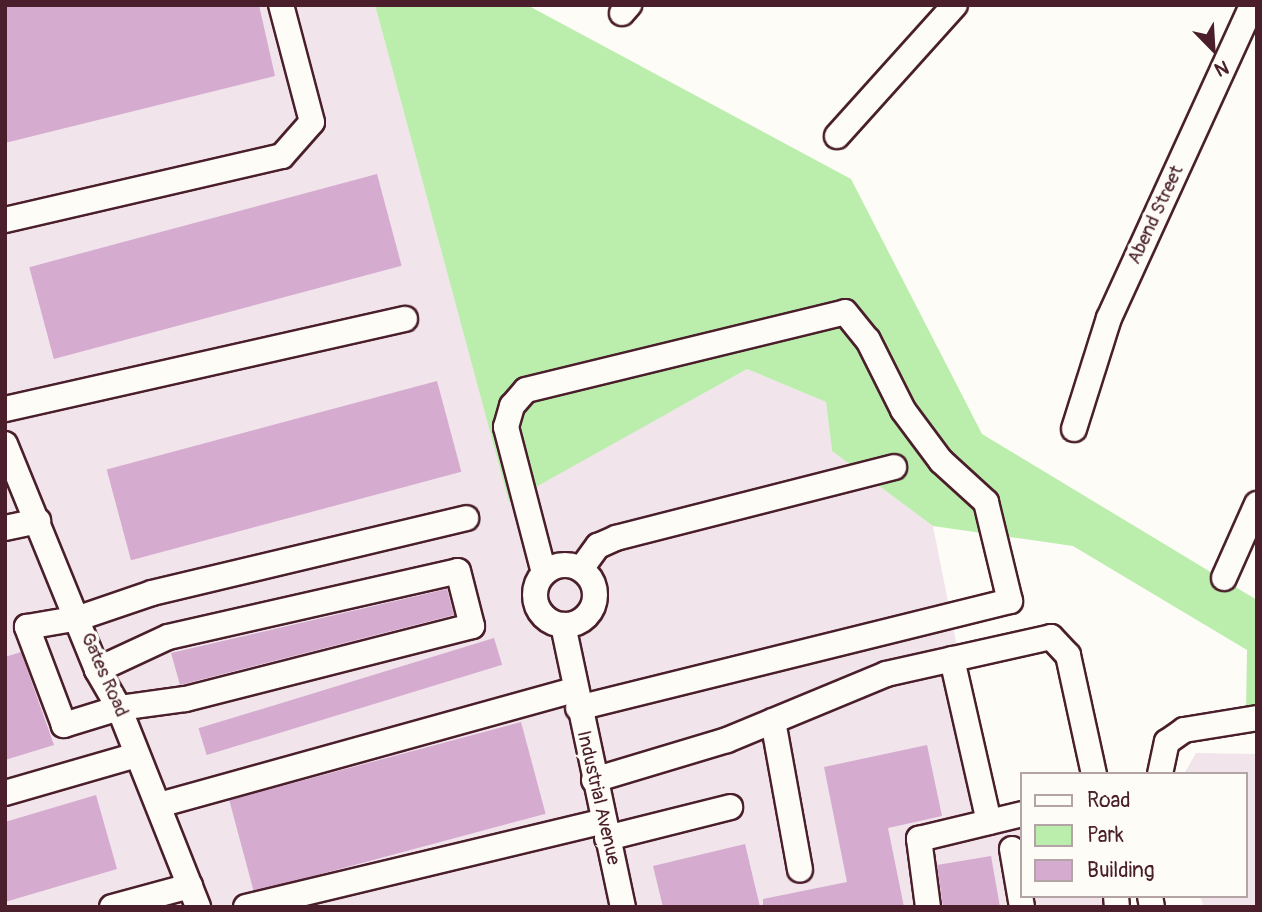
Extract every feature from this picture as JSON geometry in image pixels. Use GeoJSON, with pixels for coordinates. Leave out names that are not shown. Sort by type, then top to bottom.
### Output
{"type":"FeatureCollection","features":[{"type":"Feature","properties":{"kind":"street"},"geometry":{"type":"LineString","coordinates":[[5,220],[282,156],[312,122],[281,5]]}},
{"type":"Feature","properties":{"kind":"street"},"geometry":{"type":"LineString","coordinates":[[837,136],[955,5]]}},
{"type":"Feature","properties":{"kind":"street","name":"Abend Street"},"geometry":{"type":"LineString","coordinates":[[1074,429],[1109,318],[1252,5]]}},
{"type":"Feature","properties":{"kind":"street"},"geometry":{"type":"LineString","coordinates":[[159,806],[576,699],[1010,601],[986,502],[941,461],[903,410],[868,340],[845,312],[526,390],[512,406],[506,427],[544,573],[535,601],[545,618],[563,625],[582,620],[594,604],[593,584],[581,569],[561,565],[544,573]]}},
{"type":"Feature","properties":{"kind":"street"},"geometry":{"type":"LineString","coordinates":[[5,409],[404,319]]}},
{"type":"Feature","properties":{"kind":"street","name":"Gates Road"},"geometry":{"type":"LineString","coordinates":[[5,444],[79,618],[97,670],[119,708],[194,896]]}},
{"type":"Feature","properties":{"kind":"street"},"geometry":{"type":"LineString","coordinates":[[581,569],[598,546],[616,538],[894,467]]}},
{"type":"Feature","properties":{"kind":"street"},"geometry":{"type":"LineString","coordinates":[[1224,578],[1257,504]]}},
{"type":"Feature","properties":{"kind":"street"},"geometry":{"type":"LineString","coordinates":[[97,670],[168,637],[458,571],[472,626],[185,699],[119,708],[64,725],[27,627],[79,618],[152,593],[466,518]]}},
{"type":"Feature","properties":{"kind":"street"},"geometry":{"type":"LineString","coordinates":[[5,528],[38,521]]}},
{"type":"Feature","properties":{"kind":"street","name":"Industrial Avenue"},"geometry":{"type":"LineString","coordinates":[[563,625],[576,699],[623,907]]}},
{"type":"Feature","properties":{"kind":"street"},"geometry":{"type":"LineString","coordinates":[[594,780],[774,720],[886,674],[1051,637],[1068,655],[1094,772]]}},
{"type":"Feature","properties":{"kind":"street"},"geometry":{"type":"LineString","coordinates":[[952,659],[977,825]]}},
{"type":"Feature","properties":{"kind":"street"},"geometry":{"type":"LineString","coordinates":[[1160,772],[1167,742],[1184,730],[1257,718]]}},
{"type":"Feature","properties":{"kind":"street"},"geometry":{"type":"LineString","coordinates":[[774,720],[800,870]]}},
{"type":"Feature","properties":{"kind":"street"},"geometry":{"type":"LineString","coordinates":[[5,793],[138,755]]}},
{"type":"Feature","properties":{"kind":"street"},"geometry":{"type":"LineString","coordinates":[[246,907],[605,829],[730,807]]}},
{"type":"Feature","properties":{"kind":"street"},"geometry":{"type":"LineString","coordinates":[[928,907],[919,839],[1020,814]]}},
{"type":"Feature","properties":{"kind":"street"},"geometry":{"type":"LineString","coordinates":[[1012,849],[1020,895]]}},
{"type":"Feature","properties":{"kind":"street"},"geometry":{"type":"LineString","coordinates":[[112,907],[194,896]]}},
{"type":"Feature","properties":{"kind":"shaded area"},"geometry":{"type":"Polygon","coordinates":[[[5,5],[375,5],[509,501],[747,369],[826,402],[832,451],[933,526],[994,833],[1020,827],[1020,898],[1118,898],[1120,907],[5,907],[5,5]]]}},
{"type":"Feature","properties":{"kind":"shaded area"},"geometry":{"type":"Polygon","coordinates":[[[1196,753],[1257,754],[1257,907],[1204,907],[1201,898],[1248,898],[1248,772],[1185,772],[1196,753]]]}},
{"type":"Feature","properties":{"kind":"green space"},"geometry":{"type":"Polygon","coordinates":[[[375,5],[527,5],[851,179],[982,434],[1257,600],[1257,710],[1246,712],[1247,650],[1073,546],[933,526],[832,451],[826,402],[747,369],[509,502],[375,5]]]}},
{"type":"Feature","properties":{"kind":"building"},"geometry":{"type":"Polygon","coordinates":[[[5,5],[259,5],[275,76],[5,143],[5,5]]]}},
{"type":"Feature","properties":{"kind":"building"},"geometry":{"type":"Polygon","coordinates":[[[377,174],[402,266],[54,359],[29,267],[377,174]]]}},
{"type":"Feature","properties":{"kind":"building"},"geometry":{"type":"Polygon","coordinates":[[[437,381],[461,472],[131,560],[107,470],[437,381]]]}},
{"type":"Feature","properties":{"kind":"building"},"geometry":{"type":"Polygon","coordinates":[[[447,589],[454,615],[180,685],[171,653],[447,589]]]}},
{"type":"Feature","properties":{"kind":"building"},"geometry":{"type":"Polygon","coordinates":[[[494,638],[502,665],[207,755],[199,728],[494,638]]]}},
{"type":"Feature","properties":{"kind":"building"},"geometry":{"type":"Polygon","coordinates":[[[21,652],[54,745],[5,760],[5,657],[21,652]]]}},
{"type":"Feature","properties":{"kind":"building"},"geometry":{"type":"Polygon","coordinates":[[[521,722],[546,814],[254,892],[229,800],[521,722]]]}},
{"type":"Feature","properties":{"kind":"building"},"geometry":{"type":"Polygon","coordinates":[[[927,745],[942,816],[888,828],[904,907],[763,907],[763,899],[847,882],[824,767],[927,745]]]}},
{"type":"Feature","properties":{"kind":"building"},"geometry":{"type":"Polygon","coordinates":[[[96,795],[117,869],[5,902],[5,822],[96,795]]]}},
{"type":"Feature","properties":{"kind":"building"},"geometry":{"type":"Polygon","coordinates":[[[745,844],[760,907],[663,907],[653,866],[745,844]]]}},
{"type":"Feature","properties":{"kind":"building"},"geometry":{"type":"Polygon","coordinates":[[[991,856],[1000,907],[943,907],[937,865],[991,856]]]}}]}
